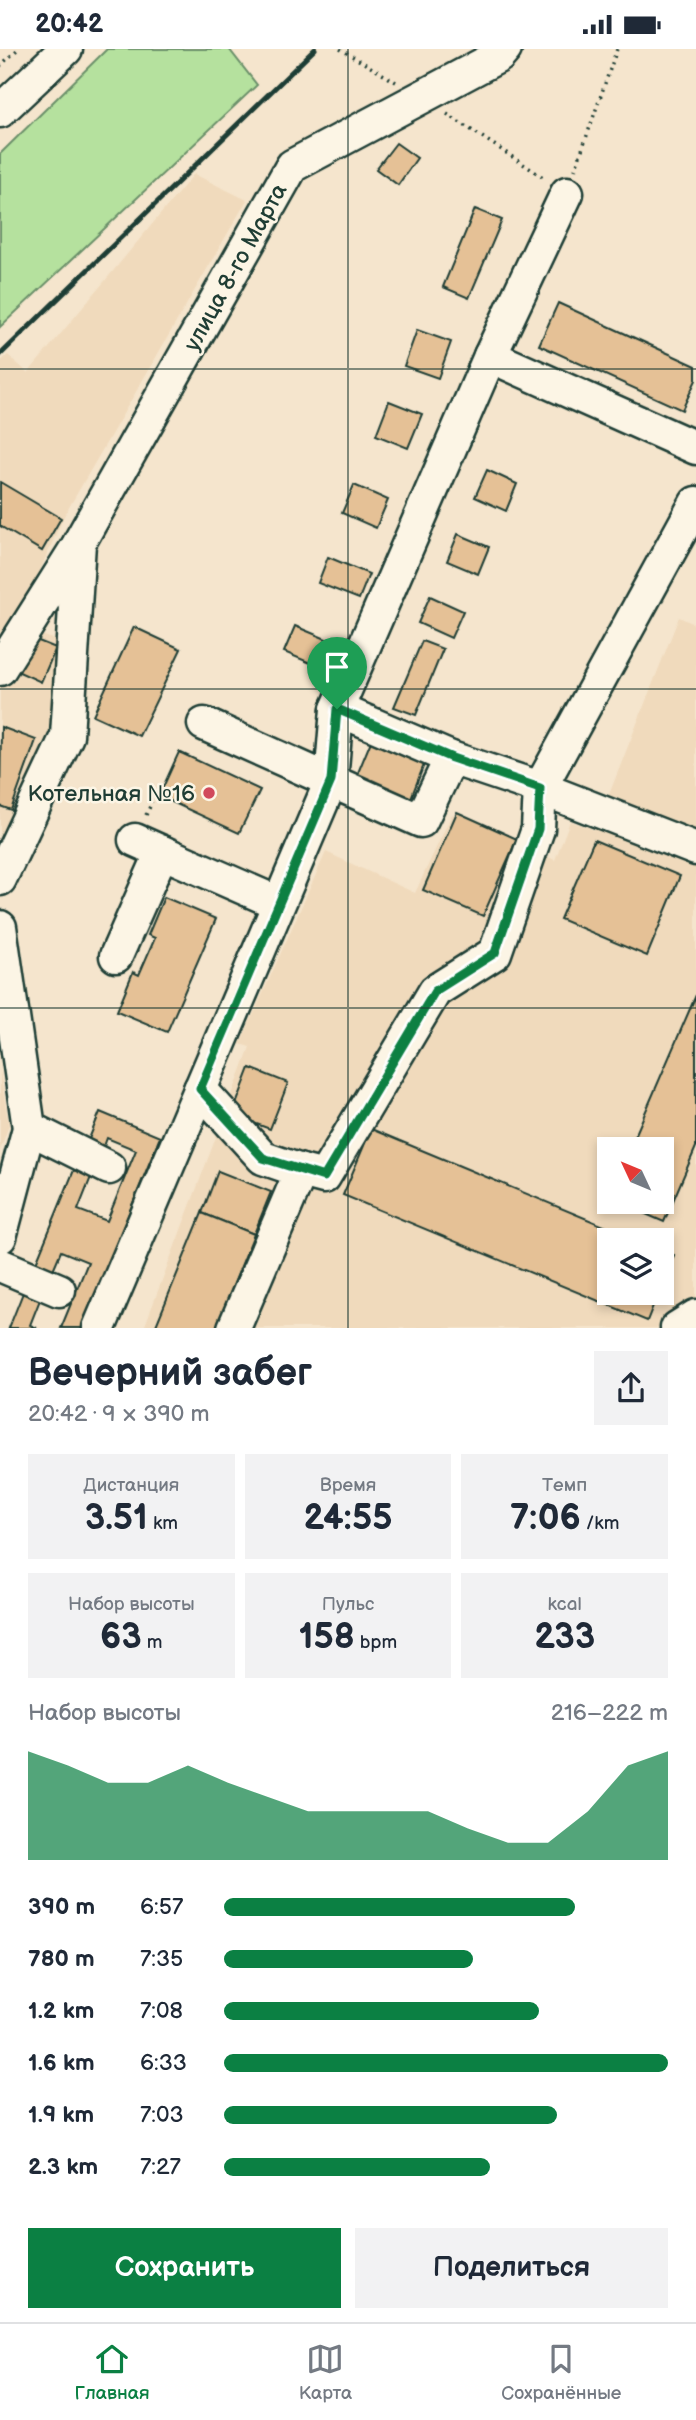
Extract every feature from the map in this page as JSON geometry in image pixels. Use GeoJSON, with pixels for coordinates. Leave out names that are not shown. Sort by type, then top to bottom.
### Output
{"type":"FeatureCollection","features":[{"type":"Feature","properties":{"kind":"street"},"geometry":{"type":"LineString","coordinates":[[0,111],[66,49]]}},
{"type":"Feature","properties":{"kind":"street","name":"улица 8-го Марта"},"geometry":{"type":"LineString","coordinates":[[0,669],[79,543],[292,166],[420,96],[499,57],[505,49]]}},
{"type":"Feature","properties":{"kind":"street"},"geometry":{"type":"LineString","coordinates":[[99,1328],[331,781],[337,709],[490,356],[567,193]]}},
{"type":"Feature","properties":{"kind":"street"},"geometry":{"type":"LineString","coordinates":[[490,356],[696,448]]}},
{"type":"Feature","properties":{"kind":"street"},"geometry":{"type":"LineString","coordinates":[[200,1089],[263,1158],[324,1177],[435,991],[495,953],[538,829],[540,788],[696,503]]}},
{"type":"Feature","properties":{"kind":"street","name":"улица 8-го Марта"},"geometry":{"type":"LineString","coordinates":[[0,880],[67,736],[79,543]]}},
{"type":"Feature","properties":{"kind":"street"},"geometry":{"type":"LineString","coordinates":[[337,709],[452,758],[540,788],[696,849]]}},
{"type":"Feature","properties":{"kind":"street"},"geometry":{"type":"LineString","coordinates":[[204,724],[421,821],[452,758]]}},
{"type":"Feature","properties":{"kind":"street"},"geometry":{"type":"LineString","coordinates":[[116,956],[148,846],[278,903]]}},
{"type":"Feature","properties":{"kind":"street"},"geometry":{"type":"LineString","coordinates":[[0,927],[29,1128],[0,1237]]}},
{"type":"Feature","properties":{"kind":"street"},"geometry":{"type":"LineString","coordinates":[[29,1128],[109,1168]]}},
{"type":"Feature","properties":{"kind":"street"},"geometry":{"type":"LineString","coordinates":[[234,1328],[301,1171]]}},
{"type":"Feature","properties":{"kind":"street"},"geometry":{"type":"LineString","coordinates":[[0,1265],[59,1290]]}},
{"type":"Feature","properties":{"kind":"street"},"geometry":{"type":"LineString","coordinates":[[677,1328],[696,1316]]}},
{"type":"Feature","properties":{"kind":"path"},"geometry":{"type":"LineString","coordinates":[[0,66],[18,49]]}},
{"type":"Feature","properties":{"kind":"path"},"geometry":{"type":"LineString","coordinates":[[340,49],[420,96],[567,193],[617,49]]}},
{"type":"Feature","properties":{"kind":"shaded area"},"geometry":{"type":"Polygon","coordinates":[[[194,174],[247,200],[64,516],[16,625],[55,640],[50,739],[0,857],[0,362],[8,355],[28,373],[194,174]]]}},
{"type":"Feature","properties":{"kind":"shaded area"},"geometry":{"type":"Polygon","coordinates":[[[679,617],[696,625],[696,1328],[144,1328],[250,1047],[240,1044],[326,852],[415,893],[452,814],[555,860],[570,821],[595,830],[679,617]]]}},
{"type":"Feature","properties":{"kind":"shaded area"},"geometry":{"type":"Polygon","coordinates":[[[0,1070],[9,1125],[0,1150],[0,1070]]]}},
{"type":"Feature","properties":{"kind":"green space"},"geometry":{"type":"Polygon","coordinates":[[[107,49],[229,49],[257,85],[0,327],[0,154],[107,49]]]}},
{"type":"Feature","properties":{"kind":"building"},"geometry":{"type":"Polygon","coordinates":[[[396,143],[417,158],[398,185],[376,169],[396,143]]]}},
{"type":"Feature","properties":{"kind":"building"},"geometry":{"type":"Polygon","coordinates":[[[475,209],[502,220],[469,298],[443,287],[475,209]]]}},
{"type":"Feature","properties":{"kind":"building"},"geometry":{"type":"Polygon","coordinates":[[[558,303],[696,366],[696,380],[682,410],[539,345],[558,303]]]}},
{"type":"Feature","properties":{"kind":"building"},"geometry":{"type":"Polygon","coordinates":[[[417,330],[451,342],[438,378],[404,366],[417,330]]]}},
{"type":"Feature","properties":{"kind":"building"},"geometry":{"type":"Polygon","coordinates":[[[389,401],[422,414],[408,448],[376,435],[389,401]]]}},
{"type":"Feature","properties":{"kind":"building"},"geometry":{"type":"Polygon","coordinates":[[[487,470],[517,484],[506,511],[475,497],[487,470]]]}},
{"type":"Feature","properties":{"kind":"building"},"geometry":{"type":"Polygon","coordinates":[[[0,482],[61,518],[42,551],[0,526],[0,482]]]}},
{"type":"Feature","properties":{"kind":"building"},"geometry":{"type":"Polygon","coordinates":[[[354,485],[388,500],[376,528],[342,513],[354,485]]]}},
{"type":"Feature","properties":{"kind":"building"},"geometry":{"type":"Polygon","coordinates":[[[458,534],[489,547],[478,574],[447,561],[458,534]]]}},
{"type":"Feature","properties":{"kind":"building"},"geometry":{"type":"Polygon","coordinates":[[[328,557],[369,574],[359,599],[318,583],[328,557]]]}},
{"type":"Feature","properties":{"kind":"building"},"geometry":{"type":"Polygon","coordinates":[[[430,596],[463,611],[451,638],[418,623],[430,596]]]}},
{"type":"Feature","properties":{"kind":"building"},"geometry":{"type":"Polygon","coordinates":[[[295,626],[331,641],[320,667],[284,652],[295,626]]]}},
{"type":"Feature","properties":{"kind":"building"},"geometry":{"type":"Polygon","coordinates":[[[134,627],[181,649],[139,736],[93,715],[134,627]]]}},
{"type":"Feature","properties":{"kind":"building"},"geometry":{"type":"Polygon","coordinates":[[[31,638],[56,648],[41,682],[17,671],[31,638]]]}},
{"type":"Feature","properties":{"kind":"building"},"geometry":{"type":"Polygon","coordinates":[[[422,641],[443,649],[416,715],[394,707],[422,641]]]}},
{"type":"Feature","properties":{"kind":"building"},"geometry":{"type":"Polygon","coordinates":[[[1,727],[36,740],[11,810],[0,806],[1,727]]]}},
{"type":"Feature","properties":{"kind":"building"},"geometry":{"type":"Polygon","coordinates":[[[371,741],[425,762],[409,803],[355,780],[371,741]]]}},
{"type":"Feature","properties":{"kind":"building","name":"Котельная №16"},"geometry":{"type":"Polygon","coordinates":[[[179,752],[260,790],[239,833],[159,796],[179,752]]]}},
{"type":"Feature","properties":{"kind":"building"},"geometry":{"type":"Polygon","coordinates":[[[457,812],[517,839],[483,916],[423,890],[457,812]]]}},
{"type":"Feature","properties":{"kind":"building"},"geometry":{"type":"Polygon","coordinates":[[[594,840],[680,876],[647,956],[560,919],[594,840]]]}},
{"type":"Feature","properties":{"kind":"building"},"geometry":{"type":"Polygon","coordinates":[[[164,897],[216,919],[167,1032],[117,1011],[133,972],[139,975],[155,938],[148,935],[164,897]]]}},
{"type":"Feature","properties":{"kind":"building"},"geometry":{"type":"Polygon","coordinates":[[[696,995],[696,1147],[674,1199],[674,1137],[635,1137],[696,995]]]}},
{"type":"Feature","properties":{"kind":"building"},"geometry":{"type":"Polygon","coordinates":[[[250,1068],[288,1083],[270,1129],[232,1115],[250,1068]]]}},
{"type":"Feature","properties":{"kind":"building"},"geometry":{"type":"Polygon","coordinates":[[[100,1112],[160,1137],[82,1328],[61,1328],[88,1262],[61,1251],[50,1277],[33,1270],[74,1170],[91,1177],[78,1210],[107,1221],[136,1150],[107,1138],[100,1157],[84,1151],[100,1112]]]}},
{"type":"Feature","properties":{"kind":"building"},"geometry":{"type":"Polygon","coordinates":[[[371,1129],[609,1228],[597,1228],[597,1300],[343,1195],[371,1129]]]}},
{"type":"Feature","properties":{"kind":"building"},"geometry":{"type":"Polygon","coordinates":[[[218,1171],[271,1192],[254,1234],[202,1213],[218,1171]]]}},
{"type":"Feature","properties":{"kind":"building"},"geometry":{"type":"Polygon","coordinates":[[[202,1213],[254,1234],[216,1328],[155,1328],[202,1213]]]}},
{"type":"Feature","properties":{"kind":"building"},"geometry":{"type":"Polygon","coordinates":[[[648,1215],[667,1215],[664,1222],[648,1215]]]}},
{"type":"Feature","properties":{"kind":"building"},"geometry":{"type":"Polygon","coordinates":[[[26,1285],[43,1292],[30,1325],[37,1328],[9,1328],[26,1285]]]}},
{"type":"Feature","properties":{"kind":"building"},"geometry":{"type":"Polygon","coordinates":[[[608,1305],[653,1305],[647,1321],[608,1305]]]}},
{"type":"Feature","properties":{"kind":"railway"},"geometry":{"type":"LineString","coordinates":[[0,355],[315,49]]}},
{"type":"Feature","properties":{"kind":"place","name":"Котельная №16"},"geometry":{"type":"Point","coordinates":[209,793]}},
{"type":"Feature","properties":{"kind":"route"},"geometry":{"type":"LineString","coordinates":[[337,709],[452,758],[540,788],[538,829],[495,953],[435,991],[324,1177],[263,1158],[200,1089],[331,781],[337,709]]}}]}
